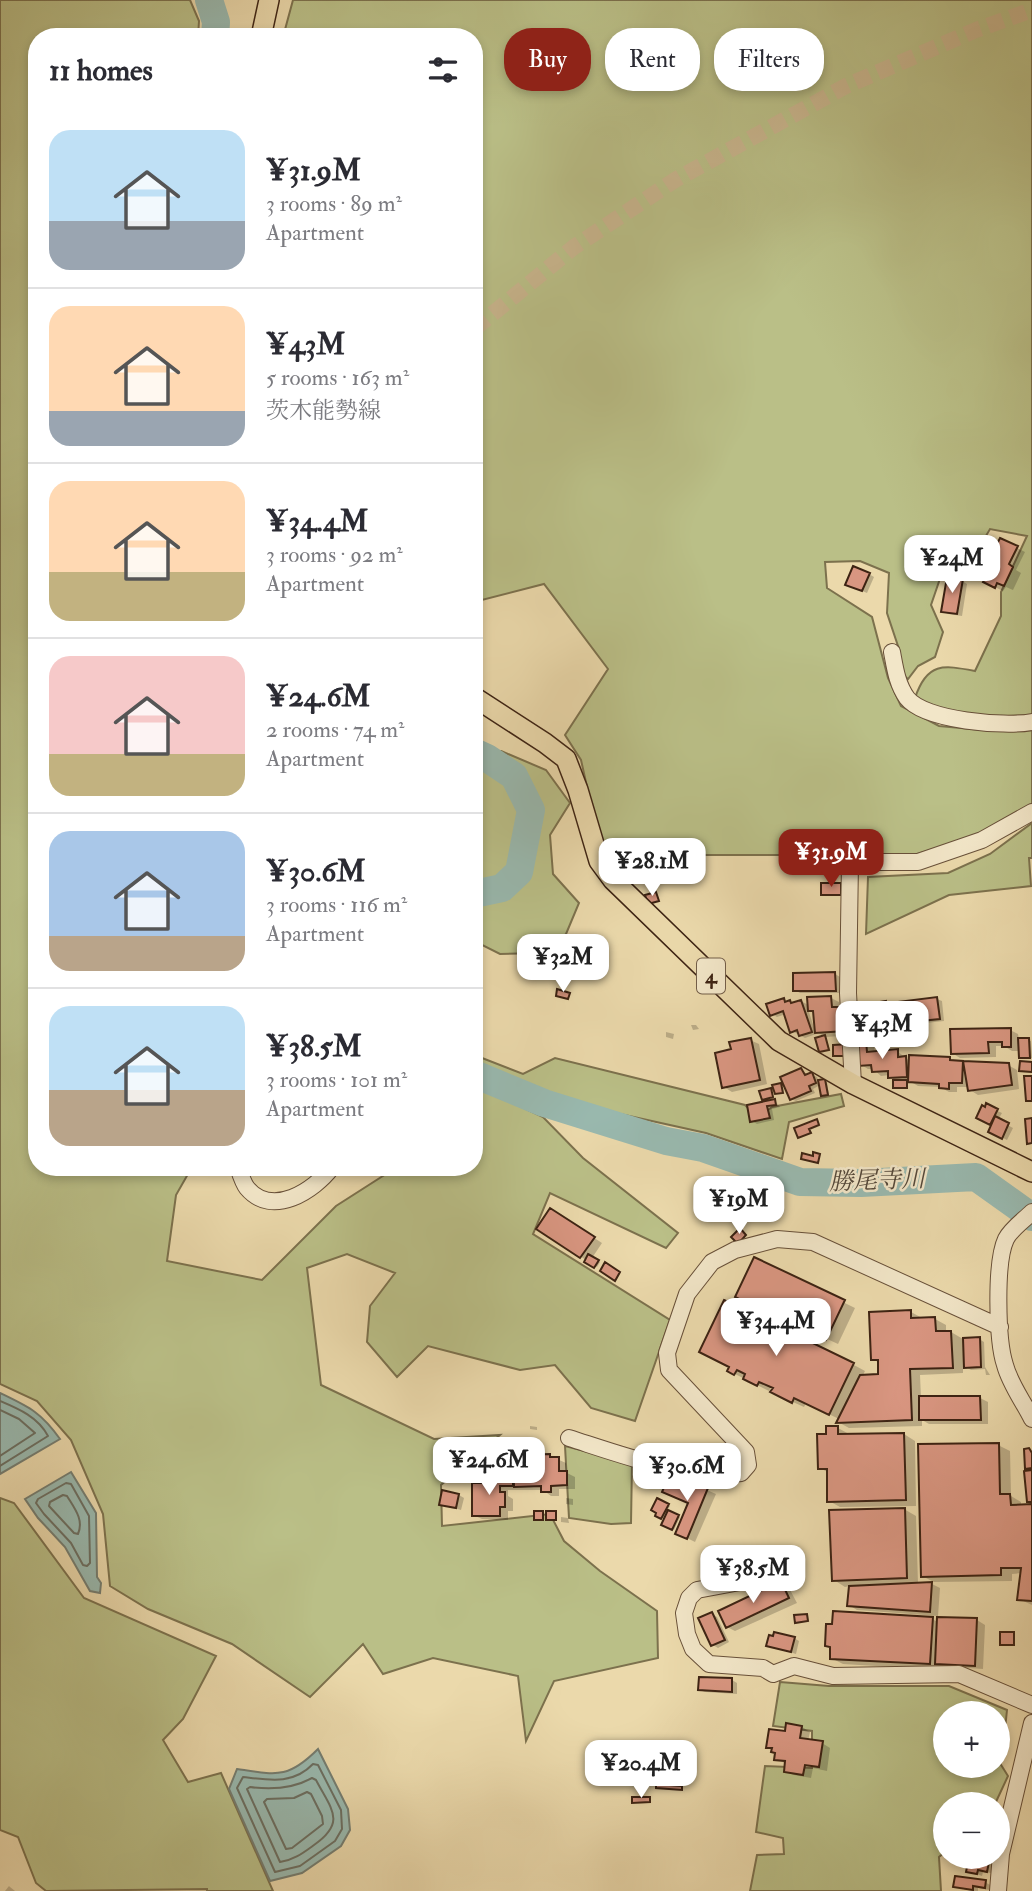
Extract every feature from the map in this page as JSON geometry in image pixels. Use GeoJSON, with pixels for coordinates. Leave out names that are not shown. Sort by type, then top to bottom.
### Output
{"type":"FeatureCollection","features":[{"type":"Feature","properties":{"kind":"main road"},"geometry":{"type":"LineString","coordinates":[[263,28],[269,0]]}},
{"type":"Feature","properties":{"kind":"main road","name":"4"},"geometry":{"type":"LineString","coordinates":[[483,703],[566,759],[599,861],[613,880],[779,1041],[853,1084],[1032,1172]]}},
{"type":"Feature","properties":{"kind":"street"},"geometry":{"type":"LineString","coordinates":[[892,652],[897,678],[909,700],[945,718],[985,722],[1032,722]]}},
{"type":"Feature","properties":{"kind":"street"},"geometry":{"type":"LineString","coordinates":[[853,1084],[848,993],[850,862],[918,862],[982,840],[1032,812]]}},
{"type":"Feature","properties":{"kind":"street"},"geometry":{"type":"LineString","coordinates":[[242,1176],[246,1187],[262,1199],[281,1201],[304,1194],[326,1176]]}},
{"type":"Feature","properties":{"kind":"street"},"geometry":{"type":"LineString","coordinates":[[1032,1212],[1007,1236],[1001,1251],[999,1275],[1004,1363],[1032,1419]]}},
{"type":"Feature","properties":{"kind":"street"},"geometry":{"type":"LineString","coordinates":[[569,1438],[652,1465],[725,1475],[741,1473],[748,1465],[746,1452],[669,1370],[667,1353],[687,1294],[712,1262],[735,1250],[777,1239],[813,1242],[1000,1327]]}},
{"type":"Feature","properties":{"kind":"street"},"geometry":{"type":"LineString","coordinates":[[784,1559],[740,1582],[697,1590],[689,1598],[684,1613],[687,1634],[693,1649],[709,1664],[763,1668],[773,1674],[794,1666],[833,1676],[959,1674],[1032,1706]]}},
{"type":"Feature","properties":{"kind":"street"},"geometry":{"type":"LineString","coordinates":[[998,1891],[1001,1854],[1032,1723]]}},
{"type":"Feature","properties":{"kind":"green space"},"geometry":{"type":"Polygon","coordinates":[[[0,0],[190,0],[199,21],[199,28],[28,28],[28,1176],[187,1176],[176,1195],[167,1261],[262,1280],[336,1206],[383,1176],[483,1176],[483,1089],[543,1117],[583,1158],[678,1233],[666,1248],[550,1193],[533,1234],[670,1320],[635,1421],[591,1408],[555,1365],[520,1370],[428,1346],[397,1377],[367,1342],[370,1306],[395,1273],[347,1254],[307,1268],[321,1385],[434,1439],[500,1435],[441,1485],[442,1526],[550,1514],[564,1541],[600,1571],[657,1611],[658,1658],[554,1681],[526,1741],[518,1676],[433,1658],[383,1674],[363,1644],[310,1697],[232,1644],[148,1609],[110,1586],[103,1514],[71,1440],[37,1401],[0,1384],[0,0]]]}},
{"type":"Feature","properties":{"kind":"green space"},"geometry":{"type":"Polygon","coordinates":[[[293,0],[1032,0],[1032,715],[985,717],[947,712],[915,698],[925,678],[937,669],[945,667],[975,671],[1001,616],[1001,592],[1027,536],[990,529],[964,573],[944,567],[931,605],[943,632],[935,657],[918,666],[908,679],[903,675],[899,649],[887,613],[889,573],[860,561],[825,562],[827,588],[872,617],[888,678],[901,706],[939,726],[983,730],[1032,729],[1032,807],[980,835],[914,855],[686,855],[624,862],[599,840],[581,760],[565,735],[608,669],[544,584],[483,600],[483,28],[285,28],[293,0]]]}},
{"type":"Feature","properties":{"kind":"green space"},"geometry":{"type":"Polygon","coordinates":[[[501,751],[546,770],[570,803],[550,835],[553,874],[579,903],[566,934],[541,953],[500,954],[483,946],[483,897],[504,892],[522,875],[535,811],[516,774],[489,753],[501,751]]]}},
{"type":"Feature","properties":{"kind":"green space"},"geometry":{"type":"Polygon","coordinates":[[[483,764],[510,780],[523,812],[512,868],[499,882],[483,884],[483,764]]]}},
{"type":"Feature","properties":{"kind":"green space"},"geometry":{"type":"Polygon","coordinates":[[[1032,823],[1032,858],[1029,858],[1031,886],[949,895],[866,934],[868,877],[948,873],[990,854],[1032,823]]]}},
{"type":"Feature","properties":{"kind":"green space"},"geometry":{"type":"Polygon","coordinates":[[[483,1058],[523,1074],[555,1058],[745,1105],[758,1118],[772,1107],[841,1094],[844,1106],[789,1122],[782,1159],[706,1133],[548,1098],[483,1073],[483,1058]]]}},
{"type":"Feature","properties":{"kind":"green space"},"geometry":{"type":"Polygon","coordinates":[[[565,1446],[632,1463],[631,1523],[611,1524],[569,1518],[565,1446]]]}},
{"type":"Feature","properties":{"kind":"green space"},"geometry":{"type":"Polygon","coordinates":[[[0,1498],[14,1503],[84,1598],[216,1656],[183,1719],[163,1740],[188,1782],[221,1773],[273,1891],[46,1891],[36,1883],[18,1837],[0,1830],[0,1498]]]}},
{"type":"Feature","properties":{"kind":"green space"},"geometry":{"type":"Polygon","coordinates":[[[780,1682],[829,1686],[949,1686],[985,1701],[933,1701],[933,1778],[1007,1778],[1001,1792],[933,1792],[933,1869],[940,1869],[941,1891],[750,1891],[757,1855],[784,1854],[783,1838],[756,1832],[765,1766],[812,1768],[812,1731],[773,1726],[780,1682]]]}},
{"type":"Feature","properties":{"kind":"water"},"geometry":{"type":"Polygon","coordinates":[[[0,1393],[34,1411],[60,1439],[0,1474],[0,1393]]]}},
{"type":"Feature","properties":{"kind":"water"},"geometry":{"type":"Polygon","coordinates":[[[71,1472],[96,1513],[97,1577],[101,1583],[100,1593],[90,1591],[65,1547],[38,1518],[25,1499],[71,1472]]]}},
{"type":"Feature","properties":{"kind":"water"},"geometry":{"type":"Polygon","coordinates":[[[318,1749],[348,1809],[350,1830],[341,1846],[302,1873],[270,1881],[229,1789],[237,1769],[281,1773],[298,1766],[318,1749]]]}},
{"type":"Feature","properties":{"kind":"building"},"geometry":{"type":"Polygon","coordinates":[[[1000,538],[1018,546],[1009,564],[1013,567],[1004,586],[997,583],[995,588],[983,582],[986,577],[978,573],[987,554],[991,556],[1000,538]]]}},
{"type":"Feature","properties":{"kind":"building"},"geometry":{"type":"Polygon","coordinates":[[[853,566],[870,573],[862,591],[845,585],[853,566]]]}},
{"type":"Feature","properties":{"kind":"building"},"geometry":{"type":"Polygon","coordinates":[[[947,577],[963,579],[957,614],[941,612],[947,577]]]}},
{"type":"Feature","properties":{"kind":"building"},"geometry":{"type":"Polygon","coordinates":[[[821,883],[841,883],[841,895],[821,895],[821,883]]]}},
{"type":"Feature","properties":{"kind":"building"},"geometry":{"type":"Polygon","coordinates":[[[656,892],[659,901],[648,904],[645,895],[656,892]]]}},
{"type":"Feature","properties":{"kind":"building"},"geometry":{"type":"Polygon","coordinates":[[[835,972],[836,991],[793,991],[793,973],[835,972]]]}},
{"type":"Feature","properties":{"kind":"building"},"geometry":{"type":"Polygon","coordinates":[[[557,989],[570,993],[568,999],[556,996],[557,989]]]}},
{"type":"Feature","properties":{"kind":"building"},"geometry":{"type":"Polygon","coordinates":[[[831,996],[832,1007],[845,1007],[846,1031],[815,1033],[813,1011],[808,1011],[807,997],[831,996]]]}},
{"type":"Feature","properties":{"kind":"building"},"geometry":{"type":"Polygon","coordinates":[[[937,997],[940,1019],[900,1023],[897,1002],[937,997]]]}},
{"type":"Feature","properties":{"kind":"building"},"geometry":{"type":"Polygon","coordinates":[[[784,998],[785,1002],[790,1000],[791,1003],[801,1000],[812,1032],[799,1036],[797,1030],[790,1033],[783,1011],[770,1016],[766,1004],[784,998]]]}},
{"type":"Feature","properties":{"kind":"building"},"geometry":{"type":"Polygon","coordinates":[[[886,1001],[889,1017],[870,1020],[868,1004],[886,1001]]]}},
{"type":"Feature","properties":{"kind":"building"},"geometry":{"type":"Polygon","coordinates":[[[1011,1028],[1011,1047],[1002,1047],[1002,1042],[988,1042],[989,1053],[951,1054],[950,1029],[1011,1028]]]}},
{"type":"Feature","properties":{"kind":"building"},"geometry":{"type":"Polygon","coordinates":[[[825,1035],[829,1050],[819,1052],[815,1038],[825,1035]]]}},
{"type":"Feature","properties":{"kind":"building"},"geometry":{"type":"Polygon","coordinates":[[[751,1038],[760,1080],[722,1088],[715,1053],[731,1049],[729,1042],[751,1038]]]}},
{"type":"Feature","properties":{"kind":"building"},"geometry":{"type":"Polygon","coordinates":[[[1018,1038],[1029,1038],[1030,1058],[1019,1058],[1018,1038]]]}},
{"type":"Feature","properties":{"kind":"building"},"geometry":{"type":"Polygon","coordinates":[[[866,1040],[867,1052],[898,1049],[898,1057],[906,1056],[907,1077],[888,1078],[888,1071],[872,1072],[871,1065],[858,1066],[856,1041],[866,1040]]]}},
{"type":"Feature","properties":{"kind":"building"},"geometry":{"type":"Polygon","coordinates":[[[849,1044],[849,1056],[833,1056],[833,1045],[849,1044]]]}},
{"type":"Feature","properties":{"kind":"building"},"geometry":{"type":"Polygon","coordinates":[[[909,1055],[950,1057],[950,1060],[963,1061],[962,1083],[949,1083],[949,1089],[939,1088],[939,1084],[908,1082],[909,1055]]]}},
{"type":"Feature","properties":{"kind":"building"},"geometry":{"type":"Polygon","coordinates":[[[963,1061],[1009,1063],[1012,1085],[968,1091],[963,1061]]]}},
{"type":"Feature","properties":{"kind":"building"},"geometry":{"type":"Polygon","coordinates":[[[1020,1061],[1032,1062],[1032,1072],[1019,1071],[1020,1061]]]}},
{"type":"Feature","properties":{"kind":"building"},"geometry":{"type":"Polygon","coordinates":[[[801,1068],[805,1075],[812,1072],[816,1083],[809,1086],[811,1091],[790,1100],[780,1077],[801,1068]]]}},
{"type":"Feature","properties":{"kind":"building"},"geometry":{"type":"Polygon","coordinates":[[[1024,1076],[1032,1076],[1032,1101],[1026,1101],[1024,1076]]]}},
{"type":"Feature","properties":{"kind":"building"},"geometry":{"type":"Polygon","coordinates":[[[825,1079],[828,1095],[821,1096],[818,1080],[825,1079]]]}},
{"type":"Feature","properties":{"kind":"building"},"geometry":{"type":"Polygon","coordinates":[[[893,1080],[907,1080],[907,1088],[893,1088],[893,1080]]]}},
{"type":"Feature","properties":{"kind":"building"},"geometry":{"type":"Polygon","coordinates":[[[781,1083],[783,1093],[775,1094],[772,1085],[781,1083]]]}},
{"type":"Feature","properties":{"kind":"building"},"geometry":{"type":"Polygon","coordinates":[[[771,1088],[773,1097],[762,1100],[759,1091],[771,1088]]]}},
{"type":"Feature","properties":{"kind":"building"},"geometry":{"type":"Polygon","coordinates":[[[775,1099],[776,1105],[767,1106],[770,1118],[750,1122],[747,1105],[775,1099]]]}},
{"type":"Feature","properties":{"kind":"building"},"geometry":{"type":"Polygon","coordinates":[[[986,1103],[998,1109],[990,1125],[976,1118],[982,1105],[985,1107],[986,1103]]]}},
{"type":"Feature","properties":{"kind":"building"},"geometry":{"type":"Polygon","coordinates":[[[995,1116],[1009,1123],[1002,1139],[988,1132],[995,1116]]]}},
{"type":"Feature","properties":{"kind":"building"},"geometry":{"type":"Polygon","coordinates":[[[1032,1118],[1032,1143],[1027,1144],[1025,1119],[1032,1118]]]}},
{"type":"Feature","properties":{"kind":"building"},"geometry":{"type":"Polygon","coordinates":[[[817,1119],[819,1125],[809,1129],[811,1133],[798,1138],[794,1128],[817,1119]]]}},
{"type":"Feature","properties":{"kind":"building"},"geometry":{"type":"Polygon","coordinates":[[[813,1152],[820,1154],[818,1163],[801,1159],[802,1153],[813,1156],[813,1152]]]}},
{"type":"Feature","properties":{"kind":"building"},"geometry":{"type":"Polygon","coordinates":[[[550,1208],[595,1237],[580,1258],[536,1229],[550,1208]]]}},
{"type":"Feature","properties":{"kind":"building"},"geometry":{"type":"Polygon","coordinates":[[[740,1228],[746,1235],[738,1244],[731,1237],[740,1228]]]}},
{"type":"Feature","properties":{"kind":"building"},"geometry":{"type":"Polygon","coordinates":[[[588,1254],[599,1260],[594,1268],[584,1262],[588,1254]]]}},
{"type":"Feature","properties":{"kind":"building"},"geometry":{"type":"Polygon","coordinates":[[[754,1257],[845,1300],[826,1340],[735,1297],[754,1257]]]}},
{"type":"Feature","properties":{"kind":"building"},"geometry":{"type":"Polygon","coordinates":[[[605,1262],[620,1272],[615,1281],[600,1271],[605,1262]]]}},
{"type":"Feature","properties":{"kind":"building"},"geometry":{"type":"Polygon","coordinates":[[[724,1300],[854,1363],[829,1415],[794,1398],[792,1403],[770,1392],[773,1388],[759,1382],[757,1386],[743,1379],[745,1374],[737,1370],[734,1375],[727,1371],[729,1367],[699,1352],[724,1300]]]}},
{"type":"Feature","properties":{"kind":"building"},"geometry":{"type":"Polygon","coordinates":[[[911,1310],[911,1318],[935,1317],[936,1331],[951,1331],[953,1368],[910,1369],[912,1420],[836,1423],[860,1375],[878,1374],[878,1360],[871,1360],[869,1312],[911,1310]]]}},
{"type":"Feature","properties":{"kind":"building"},"geometry":{"type":"Polygon","coordinates":[[[980,1337],[981,1367],[964,1368],[963,1338],[980,1337]]]}},
{"type":"Feature","properties":{"kind":"building"},"geometry":{"type":"Polygon","coordinates":[[[919,1396],[980,1396],[981,1420],[919,1420],[919,1396]]]}},
{"type":"Feature","properties":{"kind":"building"},"geometry":{"type":"Polygon","coordinates":[[[826,1426],[838,1426],[838,1434],[904,1433],[906,1500],[827,1502],[827,1469],[818,1469],[817,1434],[826,1434],[826,1426]]]}},
{"type":"Feature","properties":{"kind":"building"},"geometry":{"type":"Polygon","coordinates":[[[538,1441],[539,1452],[516,1453],[515,1442],[538,1441]]]}},
{"type":"Feature","properties":{"kind":"building"},"geometry":{"type":"Polygon","coordinates":[[[999,1443],[1000,1494],[1010,1494],[1011,1505],[1032,1504],[1032,1601],[1017,1600],[1021,1568],[1001,1568],[1001,1575],[921,1577],[918,1444],[999,1443]]]}},
{"type":"Feature","properties":{"kind":"building"},"geometry":{"type":"Polygon","coordinates":[[[503,1447],[511,1447],[512,1467],[501,1468],[503,1447]]]}},
{"type":"Feature","properties":{"kind":"building"},"geometry":{"type":"Polygon","coordinates":[[[1029,1448],[1032,1453],[1032,1468],[1025,1469],[1024,1449],[1029,1448]]]}},
{"type":"Feature","properties":{"kind":"building"},"geometry":{"type":"Polygon","coordinates":[[[550,1454],[550,1457],[559,1457],[559,1471],[567,1471],[567,1485],[551,1486],[551,1492],[541,1492],[541,1486],[514,1487],[513,1455],[550,1454]]]}},
{"type":"Feature","properties":{"kind":"building"},"geometry":{"type":"Polygon","coordinates":[[[1032,1470],[1032,1502],[1027,1502],[1024,1471],[1032,1470]]]}},
{"type":"Feature","properties":{"kind":"building"},"geometry":{"type":"Polygon","coordinates":[[[668,1478],[690,1487],[692,1481],[708,1488],[687,1539],[675,1534],[688,1503],[662,1492],[668,1478]]]}},
{"type":"Feature","properties":{"kind":"building"},"geometry":{"type":"Polygon","coordinates":[[[483,1479],[513,1479],[513,1486],[500,1486],[500,1492],[505,1492],[505,1507],[500,1507],[500,1516],[472,1516],[472,1483],[483,1483],[483,1479]]]}},
{"type":"Feature","properties":{"kind":"building"},"geometry":{"type":"Polygon","coordinates":[[[442,1490],[459,1494],[456,1508],[439,1505],[442,1490]]]}},
{"type":"Feature","properties":{"kind":"building"},"geometry":{"type":"Polygon","coordinates":[[[657,1498],[669,1504],[661,1519],[651,1510],[657,1498]]]}},
{"type":"Feature","properties":{"kind":"building"},"geometry":{"type":"Polygon","coordinates":[[[905,1508],[907,1578],[832,1581],[829,1510],[905,1508]]]}},
{"type":"Feature","properties":{"kind":"building"},"geometry":{"type":"Polygon","coordinates":[[[668,1510],[679,1515],[672,1530],[661,1525],[668,1510]]]}},
{"type":"Feature","properties":{"kind":"building"},"geometry":{"type":"Polygon","coordinates":[[[534,1511],[543,1511],[543,1520],[534,1520],[534,1511]]]}},
{"type":"Feature","properties":{"kind":"building"},"geometry":{"type":"Polygon","coordinates":[[[546,1511],[556,1511],[556,1520],[546,1520],[546,1511]]]}},
{"type":"Feature","properties":{"kind":"building"},"geometry":{"type":"Polygon","coordinates":[[[781,1581],[789,1598],[726,1628],[718,1611],[781,1581]]]}},
{"type":"Feature","properties":{"kind":"building"},"geometry":{"type":"Polygon","coordinates":[[[932,1582],[930,1612],[847,1606],[849,1586],[932,1582]]]}},
{"type":"Feature","properties":{"kind":"building"},"geometry":{"type":"Polygon","coordinates":[[[833,1611],[933,1617],[930,1664],[830,1659],[830,1647],[825,1646],[826,1624],[832,1624],[833,1611]]]}},
{"type":"Feature","properties":{"kind":"building"},"geometry":{"type":"Polygon","coordinates":[[[712,1612],[725,1640],[711,1646],[698,1618],[712,1612]]]}},
{"type":"Feature","properties":{"kind":"building"},"geometry":{"type":"Polygon","coordinates":[[[807,1614],[808,1621],[795,1623],[794,1615],[807,1614]]]}},
{"type":"Feature","properties":{"kind":"building"},"geometry":{"type":"Polygon","coordinates":[[[937,1617],[977,1618],[975,1666],[935,1664],[937,1617]]]}},
{"type":"Feature","properties":{"kind":"building"},"geometry":{"type":"Polygon","coordinates":[[[774,1632],[795,1637],[791,1652],[766,1646],[769,1635],[773,1636],[774,1632]]]}},
{"type":"Feature","properties":{"kind":"building"},"geometry":{"type":"Polygon","coordinates":[[[1000,1632],[1014,1632],[1014,1645],[1000,1645],[1000,1632]]]}},
{"type":"Feature","properties":{"kind":"building"},"geometry":{"type":"Polygon","coordinates":[[[699,1677],[732,1678],[732,1692],[698,1690],[699,1677]]]}},
{"type":"Feature","properties":{"kind":"building"},"geometry":{"type":"Polygon","coordinates":[[[786,1723],[802,1726],[800,1738],[823,1741],[819,1767],[805,1765],[803,1775],[784,1772],[785,1761],[774,1760],[775,1753],[771,1752],[772,1748],[766,1748],[769,1729],[785,1731],[786,1723]]]}},
{"type":"Feature","properties":{"kind":"building"},"geometry":{"type":"Polygon","coordinates":[[[626,1775],[643,1775],[643,1783],[626,1783],[626,1775]]]}},
{"type":"Feature","properties":{"kind":"building"},"geometry":{"type":"Polygon","coordinates":[[[656,1784],[682,1786],[682,1790],[656,1788],[656,1784]]]}},
{"type":"Feature","properties":{"kind":"building"},"geometry":{"type":"Polygon","coordinates":[[[632,1797],[650,1797],[650,1802],[632,1803],[632,1797]]]}},
{"type":"Feature","properties":{"kind":"building"},"geometry":{"type":"Polygon","coordinates":[[[967,1869],[988,1869],[987,1872],[978,1870],[977,1874],[966,1872],[967,1869]]]}},
{"type":"Feature","properties":{"kind":"building"},"geometry":{"type":"Polygon","coordinates":[[[955,1876],[986,1880],[985,1888],[973,1886],[973,1890],[953,1887],[955,1876]]]}},
{"type":"Feature","properties":{"kind":"waterway","name":"勝尾寺川"},"geometry":{"type":"LineString","coordinates":[[209,0],[216,28]]}},
{"type":"Feature","properties":{"kind":"waterway","name":"勝尾寺川"},"geometry":{"type":"LineString","coordinates":[[483,756],[514,776],[531,810],[519,872],[502,888],[483,892]]}},
{"type":"Feature","properties":{"kind":"waterway","name":"勝尾寺川"},"geometry":{"type":"LineString","coordinates":[[483,1078],[544,1103],[666,1141],[703,1148],[800,1182],[861,1183],[976,1177],[1032,1217]]}},
{"type":"Feature","properties":{"kind":"tunnel"},"geometry":{"type":"LineString","coordinates":[[483,322],[574,247],[675,180],[846,86],[976,30],[1032,10]]}}]}
